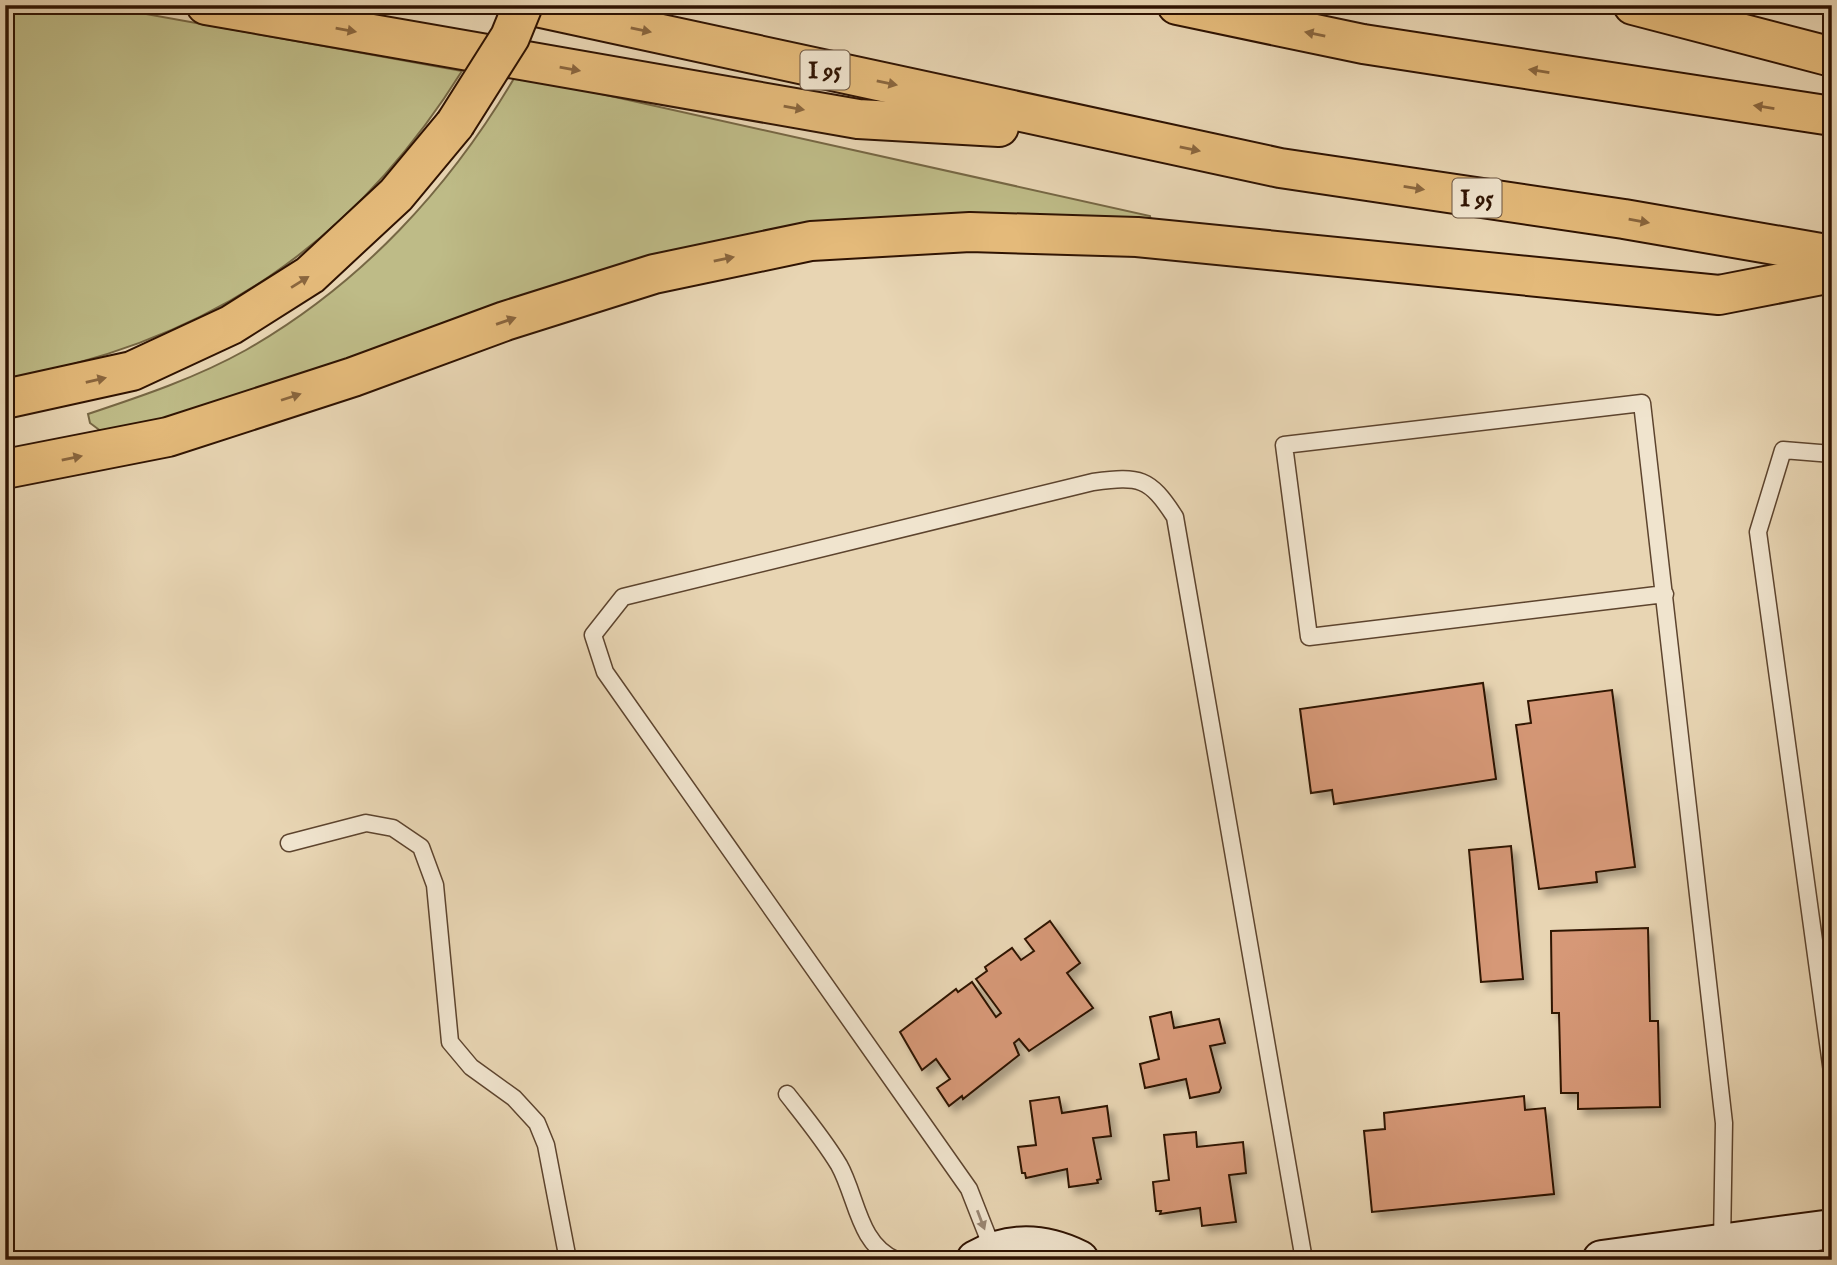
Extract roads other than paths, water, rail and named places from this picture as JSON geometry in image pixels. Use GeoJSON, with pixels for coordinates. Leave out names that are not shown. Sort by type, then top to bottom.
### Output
{"type":"FeatureCollection","features":[{"type":"Feature","properties":{"kind":"highway"},"geometry":{"type":"LineString","coordinates":[[206,5],[858,119],[1123,134]]}},
{"type":"Feature","properties":{"kind":"highway"},"geometry":{"type":"LineString","coordinates":[[5,399],[132,371],[231,325],[310,275],[396,195],[455,124],[510,37],[525,5]]}},
{"type":"Feature","properties":{"kind":"highway","name":"I 95"},"geometry":{"type":"LineString","coordinates":[[525,5],[1280,168],[1624,219],[1832,255]]}},
{"type":"Feature","properties":{"kind":"highway"},"geometry":{"type":"LineString","coordinates":[[1177,5],[1363,44],[1832,116]]}},
{"type":"Feature","properties":{"kind":"highway"},"geometry":{"type":"LineString","coordinates":[[1633,5],[1832,57]]}},
{"type":"Feature","properties":{"kind":"highway"},"geometry":{"type":"LineString","coordinates":[[5,469],[168,437],[353,377],[505,321],[654,274],[811,241],[970,232],[1137,237],[1719,295],[1832,273]]}},
{"type":"Feature","properties":{"kind":"street"},"geometry":{"type":"LineString","coordinates":[[1602,1260],[1719,1252],[1832,1229]]}},
{"type":"Feature","properties":{"kind":"street"},"geometry":{"type":"LineString","coordinates":[[985,1255],[1027,1245],[1056,1248],[1079,1260]]}},
{"type":"Feature","properties":{"kind":"lane"},"geometry":{"type":"LineString","coordinates":[[1665,594],[1309,637],[1284,445],[1642,403],[1665,594],[1724,1123],[1719,1252]]}},
{"type":"Feature","properties":{"kind":"lane"},"geometry":{"type":"LineString","coordinates":[[1832,454],[1783,450],[1758,533],[1832,1072]]}},
{"type":"Feature","properties":{"kind":"lane"},"geometry":{"type":"LineString","coordinates":[[985,1255],[969,1189],[605,672],[593,635],[623,597],[1093,482],[1128,477],[1157,489],[1175,517],[1304,1260]]}},
{"type":"Feature","properties":{"kind":"lane"},"geometry":{"type":"LineString","coordinates":[[289,844],[366,823],[393,828],[421,847],[435,885],[450,1042],[471,1066],[514,1098],[537,1123],[546,1145],[568,1260]]}},
{"type":"Feature","properties":{"kind":"lane"},"geometry":{"type":"LineString","coordinates":[[788,1094],[840,1167],[866,1232],[884,1258]]}}]}
